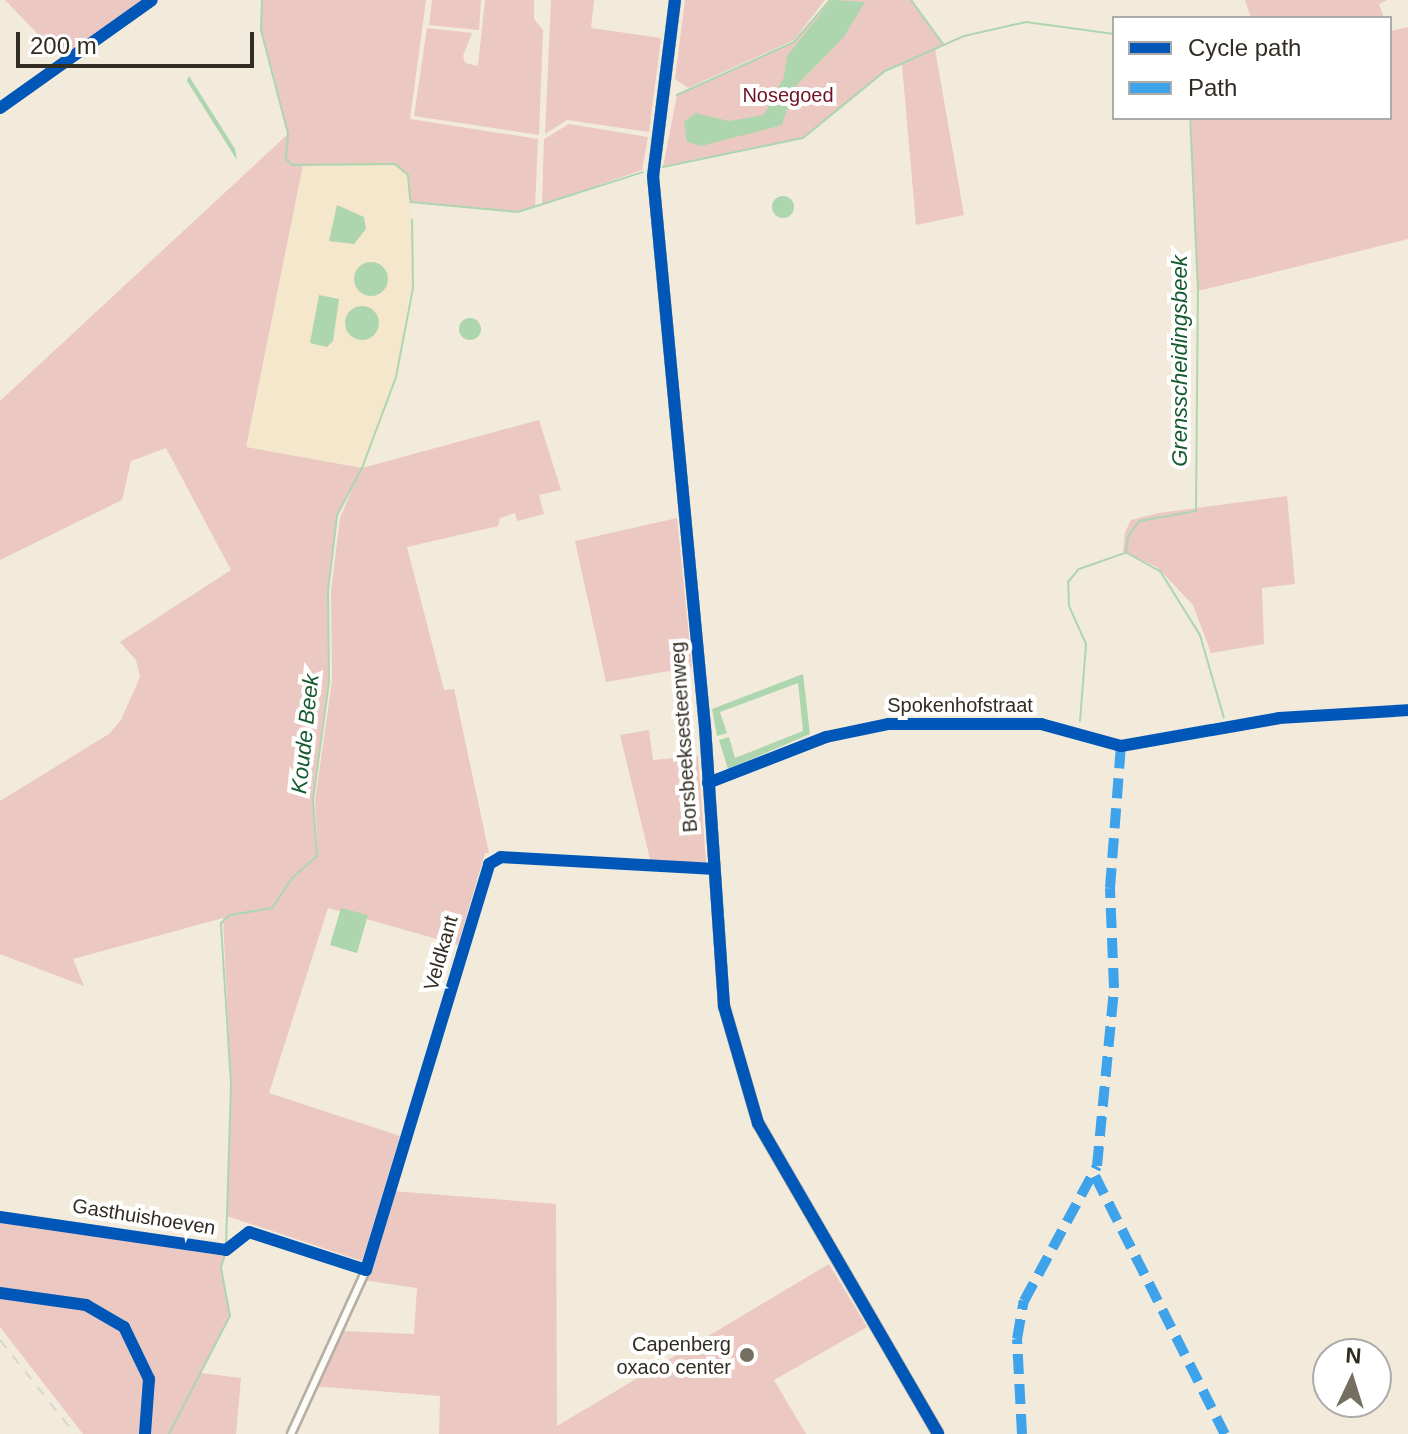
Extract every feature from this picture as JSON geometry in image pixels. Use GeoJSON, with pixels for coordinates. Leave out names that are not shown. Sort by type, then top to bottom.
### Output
{"type":"FeatureCollection","features":[{"type":"Feature","properties":{"kind":"street"},"geometry":{"type":"LineString","coordinates":[[0,108],[152,0]]}},
{"type":"Feature","properties":{"kind":"street","name":"Borsbeeksesteenweg"},"geometry":{"type":"LineString","coordinates":[[675,0],[653,176],[708,783],[724,1006],[758,1123],[938,1434]]}},
{"type":"Feature","properties":{"kind":"street","name":"Spokenhofstraat"},"geometry":{"type":"LineString","coordinates":[[708,783],[812,742],[888,724],[1041,724],[1121,746],[1279,718],[1408,710]]}},
{"type":"Feature","properties":{"kind":"street","name":"Veldkant"},"geometry":{"type":"LineString","coordinates":[[291,1434],[366,1270],[489,864],[501,857],[714,869]]}},
{"type":"Feature","properties":{"kind":"street","name":"Gasthuishoeven"},"geometry":{"type":"LineString","coordinates":[[0,1217],[226,1250],[249,1232],[366,1270]]}},
{"type":"Feature","properties":{"kind":"shaded area"},"geometry":{"type":"Polygon","coordinates":[[[832,0],[865,2],[844,37],[794,88],[782,125],[701,146],[687,142],[684,122],[695,113],[729,121],[764,115],[784,77],[787,56],[832,0]]]}},
{"type":"Feature","properties":{"kind":"shaded area"},"geometry":{"type":"Polygon","coordinates":[[[189,76],[235,149],[237,160],[187,81],[189,76]]]}},
{"type":"Feature","properties":{"kind":"shaded area"},"geometry":{"type":"Polygon","coordinates":[[[375,160],[395,164],[408,175],[415,263],[396,377],[362,468],[246,448],[303,165],[375,160]]]}},
{"type":"Feature","properties":{"kind":"shaded area"},"geometry":{"type":"Polygon","coordinates":[[[783,196],[791,199],[794,207],[791,215],[783,218],[775,215],[772,207],[775,199],[783,196]]]}},
{"type":"Feature","properties":{"kind":"shaded area"},"geometry":{"type":"Polygon","coordinates":[[[337,205],[364,217],[366,229],[354,244],[329,241],[337,205]]]}},
{"type":"Feature","properties":{"kind":"shaded area"},"geometry":{"type":"Polygon","coordinates":[[[371,262],[383,267],[388,279],[383,291],[371,296],[359,291],[354,279],[359,267],[371,262]]]}},
{"type":"Feature","properties":{"kind":"shaded area"},"geometry":{"type":"Polygon","coordinates":[[[319,295],[339,299],[333,341],[327,347],[310,343],[319,295]]]}},
{"type":"Feature","properties":{"kind":"shaded area"},"geometry":{"type":"Polygon","coordinates":[[[362,306],[374,311],[379,323],[374,335],[362,340],[350,335],[345,323],[350,311],[362,306]]]}},
{"type":"Feature","properties":{"kind":"shaded area"},"geometry":{"type":"Polygon","coordinates":[[[470,318],[478,321],[481,329],[478,337],[470,340],[462,337],[459,329],[462,321],[470,318]]]}},
{"type":"Feature","properties":{"kind":"shaded area"},"geometry":{"type":"Polygon","coordinates":[[[803,674],[810,734],[728,769],[719,740],[729,737],[735,758],[803,731],[798,683],[720,712],[727,733],[717,736],[712,709],[803,674]]]}},
{"type":"Feature","properties":{"kind":"shaded area"},"geometry":{"type":"Polygon","coordinates":[[[341,908],[368,915],[357,953],[330,945],[341,908]]]}},
{"type":"Feature","properties":{"kind":"green space"},"geometry":{"type":"Polygon","coordinates":[[[5,0],[148,0],[62,59],[5,0]]]}},
{"type":"Feature","properties":{"kind":"green space"},"geometry":{"type":"Polygon","coordinates":[[[262,0],[426,0],[410,119],[538,139],[535,207],[518,212],[410,202],[408,175],[395,164],[303,165],[246,447],[362,468],[539,420],[561,490],[539,495],[544,514],[517,521],[515,513],[500,518],[498,526],[407,547],[444,690],[454,689],[489,853],[485,853],[458,945],[328,908],[269,1093],[400,1136],[362,1261],[227,1216],[231,1084],[223,918],[73,959],[84,986],[0,954],[0,801],[109,734],[121,720],[140,677],[136,660],[120,642],[231,570],[166,448],[131,461],[122,500],[0,560],[0,401],[288,134],[261,30],[262,0]],[[353,487],[337,515],[328,591],[329,681],[313,800],[318,857],[315,801],[332,681],[331,591],[340,518],[353,487]]]}},
{"type":"Feature","properties":{"kind":"green space"},"geometry":{"type":"Polygon","coordinates":[[[432,0],[481,0],[479,30],[429,25],[432,0]]]}},
{"type":"Feature","properties":{"kind":"green space"},"geometry":{"type":"Polygon","coordinates":[[[485,0],[534,0],[534,19],[543,30],[539,135],[414,116],[427,28],[472,33],[463,56],[465,63],[478,66],[485,0]]]}},
{"type":"Feature","properties":{"kind":"green space"},"geometry":{"type":"Polygon","coordinates":[[[551,0],[594,0],[591,28],[661,38],[649,132],[567,120],[545,134],[551,0]]]}},
{"type":"Feature","properties":{"kind":"green space"},"geometry":{"type":"Polygon","coordinates":[[[685,0],[825,0],[794,40],[688,88],[675,79],[685,0]]]}},
{"type":"Feature","properties":{"kind":"green space","name":"Nosegoed"},"geometry":{"type":"Polygon","coordinates":[[[830,0],[911,0],[944,45],[935,49],[964,215],[916,225],[902,65],[885,71],[803,138],[663,167],[677,95],[794,42],[830,0]]]}},
{"type":"Feature","properties":{"kind":"green space"},"geometry":{"type":"Polygon","coordinates":[[[1245,0],[1387,0],[1379,4],[1383,16],[1250,16],[1245,0]]]}},
{"type":"Feature","properties":{"kind":"green space"},"geometry":{"type":"Polygon","coordinates":[[[1408,27],[1408,239],[1198,291],[1190,120],[1392,120],[1392,31],[1408,27]]]}},
{"type":"Feature","properties":{"kind":"green space"},"geometry":{"type":"Polygon","coordinates":[[[569,124],[648,137],[642,170],[542,205],[544,139],[569,124]]]}},
{"type":"Feature","properties":{"kind":"green space"},"geometry":{"type":"Polygon","coordinates":[[[1287,496],[1295,584],[1262,588],[1264,644],[1211,653],[1193,605],[1157,567],[1123,552],[1125,532],[1131,520],[1159,513],[1287,496]]]}},
{"type":"Feature","properties":{"kind":"green space"},"geometry":{"type":"Polygon","coordinates":[[[677,518],[692,667],[606,682],[575,541],[677,518]]]}},
{"type":"Feature","properties":{"kind":"green space"},"geometry":{"type":"Polygon","coordinates":[[[649,730],[653,760],[698,756],[706,862],[702,865],[651,863],[620,735],[649,730]]]}},
{"type":"Feature","properties":{"kind":"green space"},"geometry":{"type":"Polygon","coordinates":[[[392,1191],[556,1204],[557,1426],[829,1264],[867,1327],[774,1380],[806,1434],[439,1434],[440,1396],[312,1386],[341,1331],[414,1334],[417,1288],[362,1280],[392,1191]]]}},
{"type":"Feature","properties":{"kind":"green space"},"geometry":{"type":"Polygon","coordinates":[[[0,1217],[226,1250],[221,1268],[230,1316],[201,1373],[241,1378],[236,1434],[83,1434],[0,1327],[0,1217]]]}},
{"type":"Feature","properties":{"kind":"waterway","name":"Koude Beek"},"geometry":{"type":"LineString","coordinates":[[262,0],[261,30],[288,134],[286,159],[292,165],[395,164],[408,175],[410,200]]}},
{"type":"Feature","properties":{"kind":"waterway"},"geometry":{"type":"LineString","coordinates":[[677,95],[794,42],[830,0]]}},
{"type":"Feature","properties":{"kind":"waterway"},"geometry":{"type":"LineString","coordinates":[[911,0],[943,44]]}},
{"type":"Feature","properties":{"kind":"waterway"},"geometry":{"type":"LineString","coordinates":[[663,167],[803,138],[885,71],[964,36],[1026,22],[1112,34]]}},
{"type":"Feature","properties":{"kind":"waterway","name":"Grensscheidingsbeek"},"geometry":{"type":"LineString","coordinates":[[1126,553],[1128,537],[1139,521],[1196,511],[1198,291],[1190,120]]}},
{"type":"Feature","properties":{"kind":"waterway"},"geometry":{"type":"LineString","coordinates":[[410,202],[518,212],[643,172]]}},
{"type":"Feature","properties":{"kind":"waterway","name":"Koude Beek"},"geometry":{"type":"LineString","coordinates":[[226,1245],[231,1084],[221,923],[230,915],[272,908],[292,878],[317,856],[313,800],[329,681],[328,591],[337,515],[362,468],[396,377],[413,288],[412,220]]}},
{"type":"Feature","properties":{"kind":"waterway"},"geometry":{"type":"LineString","coordinates":[[1080,721],[1086,644],[1069,606],[1068,582],[1079,569],[1125,553]]}},
{"type":"Feature","properties":{"kind":"waterway"},"geometry":{"type":"LineString","coordinates":[[1127,553],[1160,571],[1200,635],[1224,718]]}},
{"type":"Feature","properties":{"kind":"waterway","name":"Koude Beek"},"geometry":{"type":"LineString","coordinates":[[169,1434],[230,1316],[221,1268],[226,1251]]}},
{"type":"Feature","properties":{"kind":"railway"},"geometry":{"type":"LineString","coordinates":[[0,1340],[75,1434]]}},
{"type":"Feature","properties":{"kind":"marked path"},"geometry":{"type":"LineString","coordinates":[[1022,1434],[1017,1339],[1024,1301],[1097,1166],[1114,988],[1110,888],[1121,746]]}},
{"type":"Feature","properties":{"kind":"marked path"},"geometry":{"type":"LineString","coordinates":[[1095,1176],[1225,1434]]}},
{"type":"Feature","properties":{"kind":"cycle path"},"geometry":{"type":"LineString","coordinates":[[0,108],[152,0]]}},
{"type":"Feature","properties":{"kind":"cycle path"},"geometry":{"type":"LineString","coordinates":[[675,0],[653,176],[705,727],[724,1006],[758,1123],[938,1434]]}},
{"type":"Feature","properties":{"kind":"cycle path"},"geometry":{"type":"LineString","coordinates":[[708,783],[826,737],[888,724],[1041,724],[1121,746],[1279,718],[1408,710]]}},
{"type":"Feature","properties":{"kind":"cycle path"},"geometry":{"type":"LineString","coordinates":[[0,1217],[226,1250],[249,1232],[366,1270],[489,864],[501,857],[714,869]]}},
{"type":"Feature","properties":{"kind":"cycle path"},"geometry":{"type":"LineString","coordinates":[[0,1293],[86,1305],[124,1327],[149,1379],[145,1434]]}},
{"type":"Feature","properties":{"kind":"place","name":"Capenberg oxaco center"},"geometry":{"type":"Point","coordinates":[747,1355]}}]}
